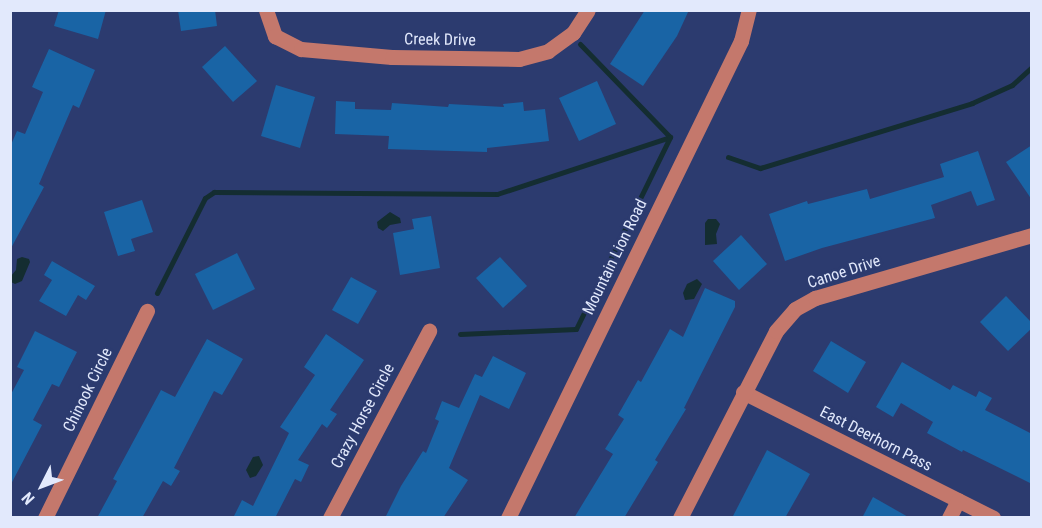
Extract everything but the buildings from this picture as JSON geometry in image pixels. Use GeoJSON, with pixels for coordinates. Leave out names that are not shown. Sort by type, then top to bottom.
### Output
{"type":"FeatureCollection","features":[{"type":"Feature","properties":{"kind":"street","name":"Creek Drive"},"geometry":{"type":"LineString","coordinates":[[266,10],[275,36],[301,49],[392,57],[519,59],[548,51],[573,33],[588,10]]}},
{"type":"Feature","properties":{"kind":"street","name":"Mountain Lion Road"},"geometry":{"type":"LineString","coordinates":[[508,518],[741,41],[749,10]]}},
{"type":"Feature","properties":{"kind":"street","name":"Canoe Drive"},"geometry":{"type":"LineString","coordinates":[[680,518],[776,331],[795,309],[815,298],[1032,235]]}},
{"type":"Feature","properties":{"kind":"street","name":"Chinook Circle"},"geometry":{"type":"LineString","coordinates":[[45,518],[147,311]]}},
{"type":"Feature","properties":{"kind":"street","name":"Crazy Horse Circle"},"geometry":{"type":"LineString","coordinates":[[330,518],[429,331]]}},
{"type":"Feature","properties":{"kind":"street","name":"East Deerhorn Pass"},"geometry":{"type":"LineString","coordinates":[[744,392],[993,518]]}},
{"type":"Feature","properties":{"kind":"street"},"geometry":{"type":"LineString","coordinates":[[949,518],[958,500]]}},
{"type":"Feature","properties":{"kind":"shaded area"},"geometry":{"type":"Polygon","coordinates":[[[390,212],[400,218],[401,223],[390,225],[383,231],[378,228],[377,222],[390,212]]]}},
{"type":"Feature","properties":{"kind":"shaded area"},"geometry":{"type":"Polygon","coordinates":[[[708,219],[716,219],[720,224],[716,234],[717,244],[705,245],[705,223],[708,219]]]}},
{"type":"Feature","properties":{"kind":"shaded area"},"geometry":{"type":"Polygon","coordinates":[[[22,257],[29,259],[30,262],[22,281],[15,284],[11,282],[11,276],[16,270],[17,259],[22,257]]]}},
{"type":"Feature","properties":{"kind":"shaded area"},"geometry":{"type":"Polygon","coordinates":[[[697,279],[702,284],[694,299],[685,300],[683,293],[687,284],[697,279]]]}},
{"type":"Feature","properties":{"kind":"shaded area"},"geometry":{"type":"Polygon","coordinates":[[[259,456],[263,465],[256,476],[250,478],[246,470],[253,457],[259,456]]]}},
{"type":"Feature","properties":{"kind":"waterway"},"geometry":{"type":"LineString","coordinates":[[580,44],[670,137]]}},
{"type":"Feature","properties":{"kind":"waterway"},"geometry":{"type":"LineString","coordinates":[[728,157],[760,168],[972,103],[1012,85],[1032,67]]}},
{"type":"Feature","properties":{"kind":"waterway"},"geometry":{"type":"LineString","coordinates":[[157,293],[205,198],[214,192],[497,194],[670,137]]}},
{"type":"Feature","properties":{"kind":"waterway"},"geometry":{"type":"LineString","coordinates":[[460,334],[576,329],[670,137]]}}]}
